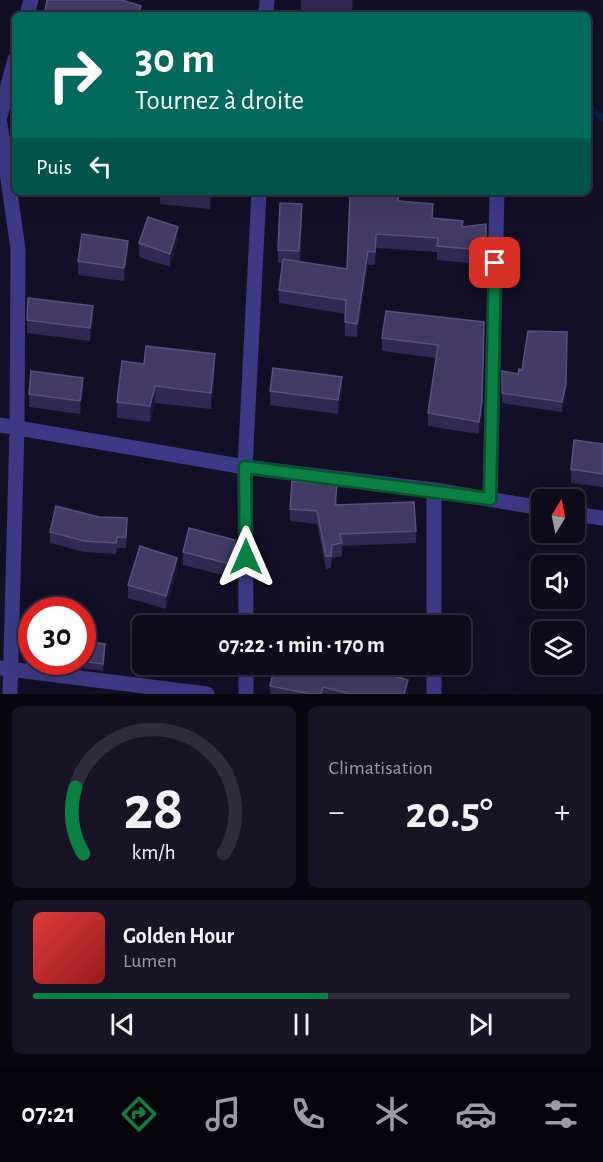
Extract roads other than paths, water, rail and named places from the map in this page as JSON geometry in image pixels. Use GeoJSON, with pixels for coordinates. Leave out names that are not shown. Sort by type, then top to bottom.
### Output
{"type":"FeatureCollection","features":[{"type":"Feature","properties":{"kind":"street"},"geometry":{"type":"LineString","coordinates":[[0,116],[12,70]]}},
{"type":"Feature","properties":{"kind":"street"},"geometry":{"type":"LineString","coordinates":[[0,123],[18,249],[17,428],[6,668],[10,694]]}},
{"type":"Feature","properties":{"kind":"street"},"geometry":{"type":"LineString","coordinates":[[246,615],[245,467],[259,195]]}},
{"type":"Feature","properties":{"kind":"street"},"geometry":{"type":"LineString","coordinates":[[490,499],[497,195]]}},
{"type":"Feature","properties":{"kind":"street"},"geometry":{"type":"LineString","coordinates":[[0,425],[245,467],[434,490],[531,506]]}},
{"type":"Feature","properties":{"kind":"street"},"geometry":{"type":"LineString","coordinates":[[434,490],[434,615]]}},
{"type":"Feature","properties":{"kind":"street"},"geometry":{"type":"LineString","coordinates":[[585,516],[603,518]]}},
{"type":"Feature","properties":{"kind":"street"},"geometry":{"type":"LineString","coordinates":[[6,668],[207,694]]}},
{"type":"Feature","properties":{"kind":"street"},"geometry":{"type":"LineString","coordinates":[[246,675],[246,694]]}},
{"type":"Feature","properties":{"kind":"street"},"geometry":{"type":"LineString","coordinates":[[434,675],[434,694]]}},
{"type":"Feature","properties":{"kind":"waterway"},"geometry":{"type":"LineString","coordinates":[[591,109],[603,118]]}}]}
